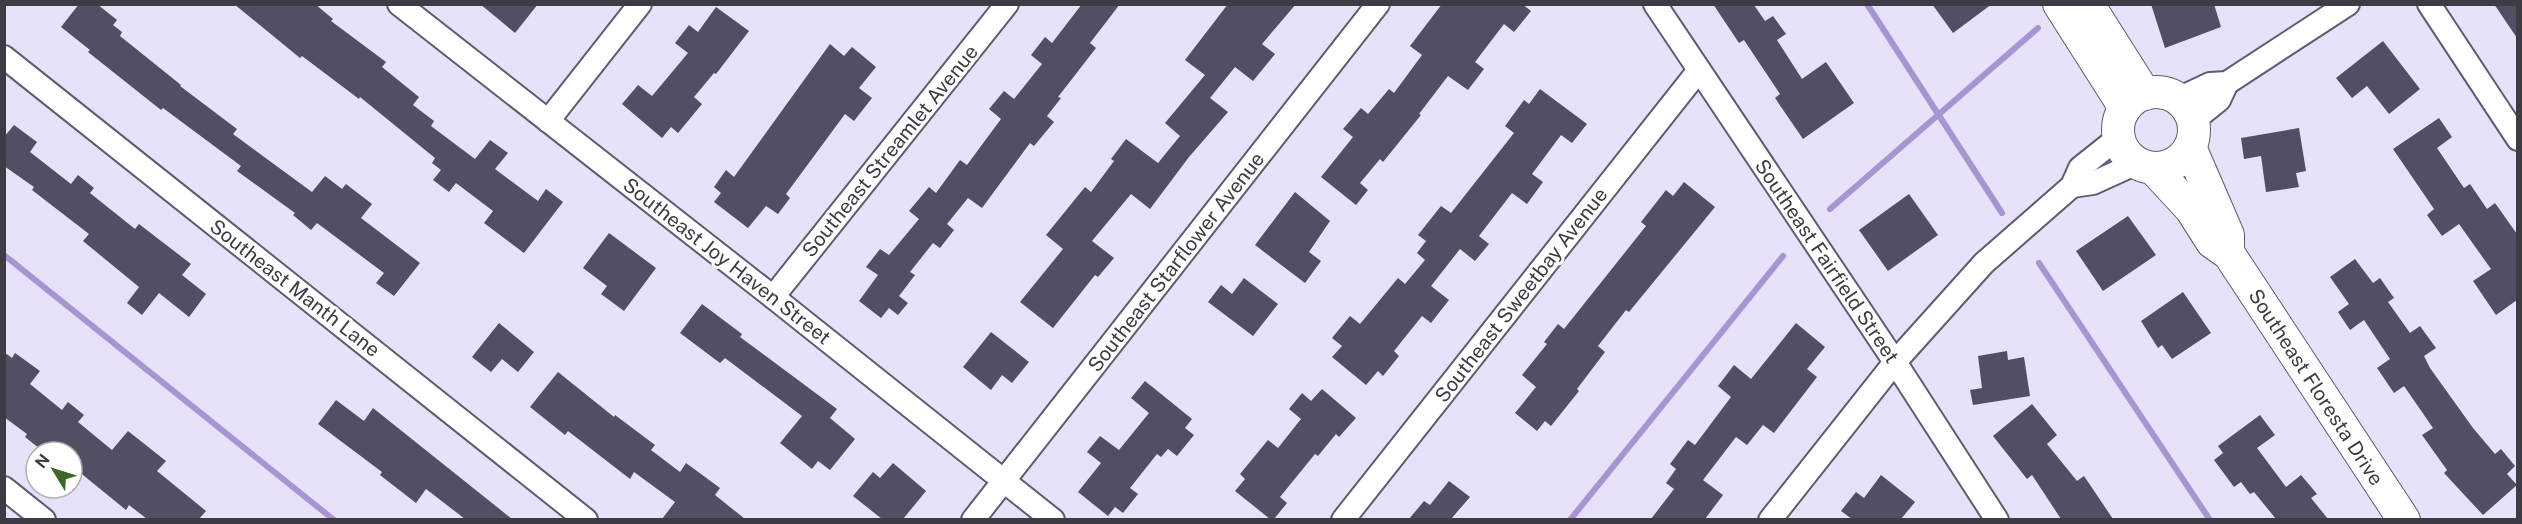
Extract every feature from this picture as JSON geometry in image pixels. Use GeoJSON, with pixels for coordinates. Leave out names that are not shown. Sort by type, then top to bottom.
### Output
{"type":"FeatureCollection","features":[{"type":"Feature","properties":{"kind":"street","name":"Southeast Joy Haven Street"},"geometry":{"type":"LineString","coordinates":[[399,4],[774,297],[1053,519]]}},
{"type":"Feature","properties":{"kind":"street"},"geometry":{"type":"LineString","coordinates":[[548,121],[640,4]]}},
{"type":"Feature","properties":{"kind":"street","name":"Southeast Streamlet Avenue"},"geometry":{"type":"LineString","coordinates":[[774,297],[1007,4]]}},
{"type":"Feature","properties":{"kind":"street","name":"Southeast Starflower Avenue"},"geometry":{"type":"LineString","coordinates":[[973,519],[1378,4]]}},
{"type":"Feature","properties":{"kind":"street","name":"Southeast Fairfield Street"},"geometry":{"type":"LineString","coordinates":[[1655,4],[1997,519]]}},
{"type":"Feature","properties":{"kind":"street"},"geometry":{"type":"LineString","coordinates":[[2059,4],[2130,113]]}},
{"type":"Feature","properties":{"kind":"street"},"geometry":{"type":"LineString","coordinates":[[2088,4],[2130,113],[2122,147],[2145,166]]}},
{"type":"Feature","properties":{"kind":"street"},"geometry":{"type":"LineString","coordinates":[[2187,122],[2219,100],[2227,83],[2348,4]]}},
{"type":"Feature","properties":{"kind":"street"},"geometry":{"type":"LineString","coordinates":[[2429,4],[2517,139]]}},
{"type":"Feature","properties":{"kind":"street","name":"Southeast Manth Lane"},"geometry":{"type":"LineString","coordinates":[[4,57],[586,519]]}},
{"type":"Feature","properties":{"kind":"street","name":"Southeast Sweetbay Avenue"},"geometry":{"type":"LineString","coordinates":[[1343,519],[1699,70]]}},
{"type":"Feature","properties":{"kind":"street"},"geometry":{"type":"LineString","coordinates":[[1770,519],[1894,362],[1984,263],[2072,186],[2080,168],[2130,113],[2168,94],[2187,122],[2184,157],[2175,164],[2145,166],[2093,183],[2072,186]]}},
{"type":"Feature","properties":{"kind":"street","name":"Southeast Floresta Drive"},"geometry":{"type":"LineString","coordinates":[[2187,122],[2228,235],[2229,254]]}},
{"type":"Feature","properties":{"kind":"street","name":"Southeast Floresta Drive"},"geometry":{"type":"LineString","coordinates":[[2145,166],[2191,209],[2212,242],[2229,254],[2404,519]]}},
{"type":"Feature","properties":{"kind":"street"},"geometry":{"type":"LineString","coordinates":[[4,488],[44,519]]}},
{"type":"Feature","properties":{"kind":"building"},"geometry":{"type":"Polygon","coordinates":[[[79,4],[97,4],[117,20],[113,25],[122,32],[120,36],[180,86],[237,129],[233,134],[312,192],[325,176],[342,189],[346,184],[372,204],[361,218],[420,263],[394,296],[376,283],[384,273],[317,223],[311,230],[293,215],[295,213],[237,171],[241,166],[163,108],[161,110],[88,52],[90,50],[61,27],[79,4]]]}},
{"type":"Feature","properties":{"kind":"building"},"geometry":{"type":"Polygon","coordinates":[[[234,4],[315,4],[333,19],[331,21],[386,62],[382,67],[419,97],[413,105],[434,121],[431,126],[475,159],[490,140],[508,153],[495,169],[538,201],[546,189],[563,202],[524,253],[484,223],[493,211],[456,183],[449,192],[433,180],[441,170],[432,163],[435,158],[360,97],[359,99],[302,56],[300,58],[234,4]]]}},
{"type":"Feature","properties":{"kind":"building"},"geometry":{"type":"Polygon","coordinates":[[[480,4],[538,4],[515,33],[480,4]]]}},
{"type":"Feature","properties":{"kind":"building"},"geometry":{"type":"Polygon","coordinates":[[[1082,4],[1120,4],[1090,43],[1096,48],[1058,97],[1061,98],[1047,116],[1054,122],[1034,146],[1030,143],[982,208],[968,198],[947,224],[954,230],[940,248],[933,243],[910,272],[915,275],[899,296],[908,303],[898,315],[889,308],[881,318],[859,301],[878,275],[866,267],[880,249],[889,255],[919,219],[909,211],[929,187],[936,193],[960,160],[967,165],[1001,119],[989,109],[1004,91],[1014,99],[1042,64],[1031,55],[1045,37],[1052,43],[1082,4]]]}},
{"type":"Feature","properties":{"kind":"building"},"geometry":{"type":"Polygon","coordinates":[[[1228,4],[1296,4],[1262,44],[1275,54],[1253,81],[1235,67],[1210,98],[1228,112],[1189,157],[1150,209],[1131,194],[1092,241],[1114,258],[1098,277],[1095,275],[1053,328],[1020,302],[1063,249],[1046,235],[1085,187],[1091,192],[1114,161],[1111,159],[1126,139],[1158,163],[1180,136],[1165,123],[1205,75],[1185,60],[1228,4]]]}},
{"type":"Feature","properties":{"kind":"building"},"geometry":{"type":"Polygon","coordinates":[[[1442,4],[1522,4],[1531,11],[1514,32],[1504,24],[1475,62],[1484,69],[1468,90],[1448,76],[1419,114],[1421,115],[1383,162],[1380,159],[1360,183],[1368,190],[1356,205],[1321,177],[1353,137],[1343,129],[1361,108],[1368,114],[1389,89],[1394,93],[1422,55],[1410,46],[1442,4]]]}},
{"type":"Feature","properties":{"kind":"building"},"geometry":{"type":"Polygon","coordinates":[[[1713,4],[1754,5],[1765,21],[1773,16],[1786,34],[1777,40],[1802,79],[1826,62],[1854,103],[1803,139],[1775,98],[1780,94],[1744,40],[1739,43],[1713,4]]]}},
{"type":"Feature","properties":{"kind":"building"},"geometry":{"type":"Polygon","coordinates":[[[1932,4],[1992,4],[1953,33],[1932,4]]]}},
{"type":"Feature","properties":{"kind":"building"},"geometry":{"type":"Polygon","coordinates":[[[2151,4],[2214,4],[2221,27],[2165,48],[2151,4]]]}},
{"type":"Feature","properties":{"kind":"building"},"geometry":{"type":"Polygon","coordinates":[[[2494,4],[2517,4],[2517,38],[2494,4]]]}},
{"type":"Feature","properties":{"kind":"building"},"geometry":{"type":"Polygon","coordinates":[[[716,7],[749,31],[716,74],[714,73],[694,97],[702,104],[678,133],[671,127],[662,138],[622,104],[638,85],[652,96],[688,53],[675,43],[689,25],[698,32],[716,7]]]}},
{"type":"Feature","properties":{"kind":"building"},"geometry":{"type":"Polygon","coordinates":[[[2383,41],[2420,89],[2389,114],[2367,86],[2352,98],[2336,78],[2383,41]]]}},
{"type":"Feature","properties":{"kind":"building"},"geometry":{"type":"Polygon","coordinates":[[[830,44],[844,56],[852,47],[876,67],[859,88],[872,98],[854,121],[845,114],[786,194],[790,198],[778,214],[766,206],[748,228],[714,202],[721,193],[714,187],[726,170],[734,177],[830,44]]]}},
{"type":"Feature","properties":{"kind":"building"},"geometry":{"type":"Polygon","coordinates":[[[1540,89],[1587,124],[1572,143],[1561,135],[1532,174],[1543,182],[1527,204],[1512,193],[1479,236],[1489,244],[1475,261],[1460,249],[1431,286],[1449,300],[1431,323],[1422,316],[1394,351],[1399,356],[1383,376],[1378,371],[1366,385],[1332,357],[1342,346],[1332,338],[1350,316],[1360,324],[1398,278],[1405,284],[1425,260],[1417,253],[1426,241],[1418,235],[1441,206],[1451,213],[1514,133],[1505,126],[1524,100],[1529,104],[1540,89]]]}},
{"type":"Feature","properties":{"kind":"building"},"geometry":{"type":"Polygon","coordinates":[[[2439,118],[2452,137],[2437,148],[2464,188],[2470,184],[2487,209],[2495,203],[2517,234],[2517,300],[2496,315],[2473,281],[2491,269],[2459,224],[2442,236],[2427,215],[2434,209],[2393,149],[2439,118]]]}},
{"type":"Feature","properties":{"kind":"building"},"geometry":{"type":"Polygon","coordinates":[[[14,125],[37,142],[30,152],[71,184],[78,175],[94,188],[90,193],[135,229],[139,224],[191,264],[182,275],[206,294],[189,317],[159,293],[142,315],[127,303],[139,287],[83,241],[89,234],[32,190],[34,187],[4,166],[4,137],[14,125]]]}},
{"type":"Feature","properties":{"kind":"building"},"geometry":{"type":"Polygon","coordinates":[[[2299,128],[2306,171],[2296,173],[2299,187],[2266,192],[2261,156],[2244,159],[2241,138],[2299,128]]]}},
{"type":"Feature","properties":{"kind":"building"},"geometry":{"type":"Polygon","coordinates":[[[1684,182],[1715,207],[1629,312],[1626,310],[1598,346],[1605,352],[1577,389],[1579,391],[1551,426],[1545,421],[1537,431],[1515,413],[1536,387],[1522,375],[1547,344],[1544,342],[1558,324],[1564,329],[1646,226],[1641,222],[1666,190],[1673,196],[1684,182]]]}},
{"type":"Feature","properties":{"kind":"building"},"geometry":{"type":"Polygon","coordinates":[[[1295,192],[1330,221],[1309,252],[1321,261],[1305,283],[1255,245],[1295,192]]]}},
{"type":"Feature","properties":{"kind":"building"},"geometry":{"type":"Polygon","coordinates":[[[1909,194],[1938,235],[1888,271],[1859,230],[1909,194]]]}},
{"type":"Feature","properties":{"kind":"building"},"geometry":{"type":"Polygon","coordinates":[[[2128,216],[2156,255],[2103,291],[2076,251],[2128,216]]]}},
{"type":"Feature","properties":{"kind":"building"},"geometry":{"type":"Polygon","coordinates":[[[609,233],[656,268],[624,311],[601,294],[607,286],[583,268],[609,233]]]}},
{"type":"Feature","properties":{"kind":"building"},"geometry":{"type":"Polygon","coordinates":[[[2355,259],[2373,283],[2380,278],[2394,298],[2388,302],[2410,333],[2420,326],[2436,348],[2424,356],[2430,368],[2473,428],[2495,454],[2501,449],[2515,466],[2507,474],[2517,485],[2483,515],[2444,473],[2447,470],[2422,435],[2433,428],[2404,386],[2394,393],[2377,368],[2390,359],[2364,320],[2350,330],[2338,312],[2349,304],[2330,277],[2355,259]]]}},
{"type":"Feature","properties":{"kind":"building"},"geometry":{"type":"Polygon","coordinates":[[[1244,278],[1278,304],[1253,336],[1208,302],[1221,285],[1232,294],[1244,278]]]}},
{"type":"Feature","properties":{"kind":"building"},"geometry":{"type":"Polygon","coordinates":[[[2183,292],[2211,333],[2172,359],[2162,345],[2158,348],[2141,321],[2183,292]]]}},
{"type":"Feature","properties":{"kind":"building"},"geometry":{"type":"Polygon","coordinates":[[[702,304],[742,334],[740,337],[837,409],[830,418],[855,439],[830,470],[818,461],[812,469],[780,443],[802,416],[725,358],[720,363],[680,333],[702,304]]]}},
{"type":"Feature","properties":{"kind":"building"},"geometry":{"type":"Polygon","coordinates":[[[499,323],[534,352],[518,372],[502,359],[491,372],[472,357],[499,323]]]}},
{"type":"Feature","properties":{"kind":"building"},"geometry":{"type":"Polygon","coordinates":[[[1796,323],[1825,347],[1807,369],[1817,377],[1774,433],[1763,425],[1747,445],[1736,437],[1703,480],[1723,495],[1705,519],[1651,519],[1674,489],[1666,483],[1676,469],[1670,464],[1688,440],[1695,445],[1731,397],[1718,386],[1734,365],[1751,379],[1796,323]]]}},
{"type":"Feature","properties":{"kind":"building"},"geometry":{"type":"Polygon","coordinates":[[[991,332],[1029,362],[1012,383],[1002,375],[991,390],[963,367],[991,332]]]}},
{"type":"Feature","properties":{"kind":"building"},"geometry":{"type":"Polygon","coordinates":[[[2007,351],[2008,360],[2024,357],[2030,396],[1973,405],[1970,390],[1982,388],[1978,356],[2007,351]]]}},
{"type":"Feature","properties":{"kind":"building"},"geometry":{"type":"Polygon","coordinates":[[[4,352],[12,358],[15,353],[40,371],[30,384],[62,410],[68,402],[84,415],[78,422],[112,450],[128,431],[166,461],[157,471],[206,511],[199,519],[147,519],[129,505],[126,510],[84,476],[84,440],[29,440],[25,437],[27,434],[4,417],[4,352]]]}},
{"type":"Feature","properties":{"kind":"building"},"geometry":{"type":"Polygon","coordinates":[[[558,372],[614,417],[615,415],[655,445],[651,450],[680,472],[686,463],[720,488],[715,495],[745,519],[662,519],[675,502],[634,472],[630,479],[568,431],[565,435],[530,407],[558,372]]]}},
{"type":"Feature","properties":{"kind":"building"},"geometry":{"type":"Polygon","coordinates":[[[1145,381],[1192,419],[1185,428],[1194,435],[1177,456],[1168,449],[1161,457],[1157,454],[1130,488],[1138,494],[1123,513],[1115,507],[1108,516],[1078,492],[1101,463],[1087,452],[1100,436],[1119,450],[1149,413],[1131,398],[1145,381]]]}},
{"type":"Feature","properties":{"kind":"building"},"geometry":{"type":"Polygon","coordinates":[[[1322,389],[1356,418],[1339,437],[1336,434],[1318,456],[1315,454],[1280,497],[1287,503],[1274,519],[1270,519],[1235,491],[1245,479],[1240,474],[1268,440],[1278,448],[1301,419],[1289,409],[1302,393],[1311,401],[1322,389]]]}},
{"type":"Feature","properties":{"kind":"building"},"geometry":{"type":"Polygon","coordinates":[[[336,400],[364,421],[373,408],[512,519],[465,519],[426,489],[416,503],[380,475],[382,472],[318,424],[336,400]]]}},
{"type":"Feature","properties":{"kind":"building"},"geometry":{"type":"Polygon","coordinates":[[[2032,404],[2057,435],[2047,444],[2077,481],[2084,476],[2113,519],[2061,519],[2032,475],[2027,479],[1993,436],[2032,404]]]}},
{"type":"Feature","properties":{"kind":"building"},"geometry":{"type":"Polygon","coordinates":[[[2260,415],[2275,435],[2257,448],[2286,487],[2301,475],[2317,494],[2311,498],[2328,519],[2276,519],[2254,492],[2250,494],[2241,482],[2234,487],[2214,460],[2223,453],[2218,446],[2260,415]]]}},
{"type":"Feature","properties":{"kind":"building"},"geometry":{"type":"Polygon","coordinates":[[[893,463],[926,491],[903,519],[882,519],[853,496],[873,472],[880,478],[893,463]]]}},
{"type":"Feature","properties":{"kind":"building"},"geometry":{"type":"Polygon","coordinates":[[[1881,475],[1915,502],[1901,519],[1852,519],[1841,511],[1856,492],[1864,498],[1881,475]]]}},
{"type":"Feature","properties":{"kind":"building"},"geometry":{"type":"Polygon","coordinates":[[[1449,481],[1470,497],[1451,519],[1409,519],[1424,501],[1430,505],[1449,481]]]}},
{"type":"Feature","properties":{"kind":"waterway"},"geometry":{"type":"LineString","coordinates":[[1867,4],[2002,213]]}},
{"type":"Feature","properties":{"kind":"waterway"},"geometry":{"type":"LineString","coordinates":[[1830,209],[2038,28]]}},
{"type":"Feature","properties":{"kind":"waterway"},"geometry":{"type":"LineString","coordinates":[[4,255],[334,520]]}},
{"type":"Feature","properties":{"kind":"waterway"},"geometry":{"type":"LineString","coordinates":[[1570,520],[1783,256]]}},
{"type":"Feature","properties":{"kind":"waterway"},"geometry":{"type":"LineString","coordinates":[[2039,263],[2210,520]]}}]}
